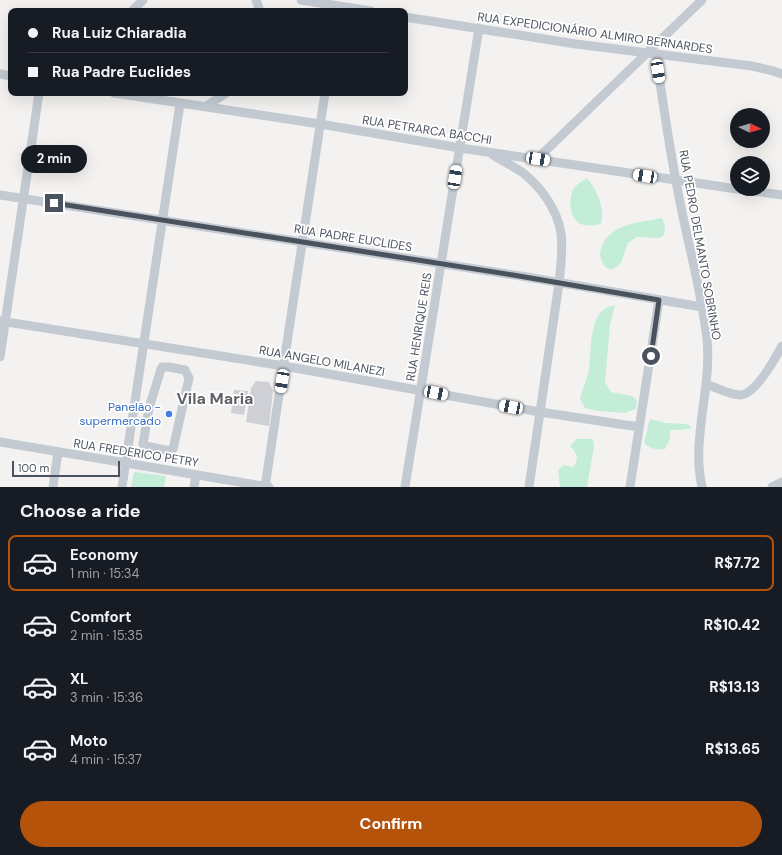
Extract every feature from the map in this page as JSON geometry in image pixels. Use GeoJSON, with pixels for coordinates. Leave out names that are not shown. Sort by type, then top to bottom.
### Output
{"type":"FeatureCollection","features":[{"type":"Feature","properties":{"kind":"street"},"geometry":{"type":"LineString","coordinates":[[135,8],[143,0]]}},
{"type":"Feature","properties":{"kind":"street"},"geometry":{"type":"LineString","coordinates":[[301,0],[339,8]]}},
{"type":"Feature","properties":{"kind":"street"},"geometry":{"type":"LineString","coordinates":[[538,159],[702,0]]}},
{"type":"Feature","properties":{"kind":"street","name":"RUA EXPEDICIONÁRIO ALMIRO BERNARDES"},"geometry":{"type":"LineString","coordinates":[[408,16],[646,54],[752,66],[782,74]]}},
{"type":"Feature","properties":{"kind":"street","name":"RUA HENRIQUE REIS"},"geometry":{"type":"LineString","coordinates":[[405,487],[479,28]]}},
{"type":"Feature","properties":{"kind":"street","name":"RUA PEDRO DELMANTO SOBRINHO"},"geometry":{"type":"LineString","coordinates":[[656,55],[676,181],[702,307],[707,340],[708,367],[700,430],[698,460],[702,487]]}},
{"type":"Feature","properties":{"kind":"street"},"geometry":{"type":"LineString","coordinates":[[0,357],[2,322],[39,96]]}},
{"type":"Feature","properties":{"kind":"street","name":"RUA PETRARCA BACCHI"},"geometry":{"type":"LineString","coordinates":[[132,96],[320,124],[460,148],[730,188]]}},
{"type":"Feature","properties":{"kind":"street"},"geometry":{"type":"LineString","coordinates":[[204,107],[221,96]]}},
{"type":"Feature","properties":{"kind":"street"},"geometry":{"type":"LineString","coordinates":[[266,487],[325,96]]}},
{"type":"Feature","properties":{"kind":"street"},"geometry":{"type":"LineString","coordinates":[[122,487],[180,104]]}},
{"type":"Feature","properties":{"kind":"street"},"geometry":{"type":"LineString","coordinates":[[488,152],[521,172],[533,182],[545,196],[555,213],[561,233],[562,256],[559,283],[529,487]]}},
{"type":"Feature","properties":{"kind":"street","name":"RUA PETRARCA BACCHI"},"geometry":{"type":"LineString","coordinates":[[770,193],[782,195]]}},
{"type":"Feature","properties":{"kind":"street","name":"RUA PADRE EUCLIDES"},"geometry":{"type":"LineString","coordinates":[[0,195],[441,264],[702,307]]}},
{"type":"Feature","properties":{"kind":"street"},"geometry":{"type":"LineString","coordinates":[[630,487],[659,300]]}},
{"type":"Feature","properties":{"kind":"street","name":"RUA ANGELO MILANEZI"},"geometry":{"type":"LineString","coordinates":[[2,322],[284,366],[540,412],[639,427]]}},
{"type":"Feature","properties":{"kind":"street"},"geometry":{"type":"LineString","coordinates":[[706,384],[734,394],[741,395],[748,392],[760,381],[773,364],[782,346]]}},
{"type":"Feature","properties":{"kind":"street"},"geometry":{"type":"LineString","coordinates":[[162,367],[184,370],[186,372],[188,378],[173,449],[171,450],[146,446],[143,444],[151,401],[162,367]]}},
{"type":"Feature","properties":{"kind":"street"},"geometry":{"type":"LineString","coordinates":[[136,397],[151,401]]}},
{"type":"Feature","properties":{"kind":"street","name":"RUA FREDERICO PETRY"},"geometry":{"type":"LineString","coordinates":[[0,442],[126,462],[266,487]]}},
{"type":"Feature","properties":{"kind":"street"},"geometry":{"type":"LineString","coordinates":[[53,487],[58,452]]}},
{"type":"Feature","properties":{"kind":"street"},"geometry":{"type":"LineString","coordinates":[[194,487],[196,475]]}},
{"type":"Feature","properties":{"kind":"street"},"geometry":{"type":"LineString","coordinates":[[772,487],[782,482]]}},
{"type":"Feature","properties":{"kind":"green space"},"geometry":{"type":"Polygon","coordinates":[[[587,178],[597,194],[601,206],[601,224],[581,224],[576,220],[571,212],[570,201],[572,192],[577,185],[587,178]]]}},
{"type":"Feature","properties":{"kind":"green space"},"geometry":{"type":"Polygon","coordinates":[[[662,218],[665,226],[664,235],[659,238],[637,237],[628,243],[621,263],[612,270],[605,267],[600,257],[600,252],[607,238],[613,232],[628,225],[662,218]]]}},
{"type":"Feature","properties":{"kind":"green space"},"geometry":{"type":"Polygon","coordinates":[[[615,305],[610,325],[605,382],[611,392],[632,396],[637,400],[636,409],[624,413],[597,411],[585,408],[580,399],[589,369],[592,336],[596,320],[600,313],[606,308],[615,305]]]}},
{"type":"Feature","properties":{"kind":"green space"},"geometry":{"type":"Polygon","coordinates":[[[650,419],[666,423],[687,424],[692,428],[670,430],[670,439],[665,449],[654,449],[644,443],[650,419]]]}},
{"type":"Feature","properties":{"kind":"green space"},"geometry":{"type":"Polygon","coordinates":[[[576,439],[593,439],[594,447],[587,487],[560,487],[558,470],[564,465],[573,467],[577,456],[570,446],[576,439]]]}},
{"type":"Feature","properties":{"kind":"green space"},"geometry":{"type":"Polygon","coordinates":[[[134,472],[166,476],[164,487],[131,487],[134,472]]]}},
{"type":"Feature","properties":{"kind":"building"},"geometry":{"type":"Polygon","coordinates":[[[256,381],[269,382],[273,391],[269,426],[246,422],[251,388],[256,381]]]}},
{"type":"Feature","properties":{"kind":"building"},"geometry":{"type":"Polygon","coordinates":[[[234,390],[248,391],[244,415],[231,413],[234,390]]]}},
{"type":"Feature","properties":{"kind":"place","name":"Panelão - supermercado"},"geometry":{"type":"Point","coordinates":[169,414]}},
{"type":"Feature","properties":{"kind":"district","name":"Vila Maria"},"geometry":{"type":"Point","coordinates":[215,398]}},
{"type":"Feature","properties":{"kind":"route"},"geometry":{"type":"LineString","coordinates":[[54,203],[513,275],[659,300],[651,356]]}}]}
